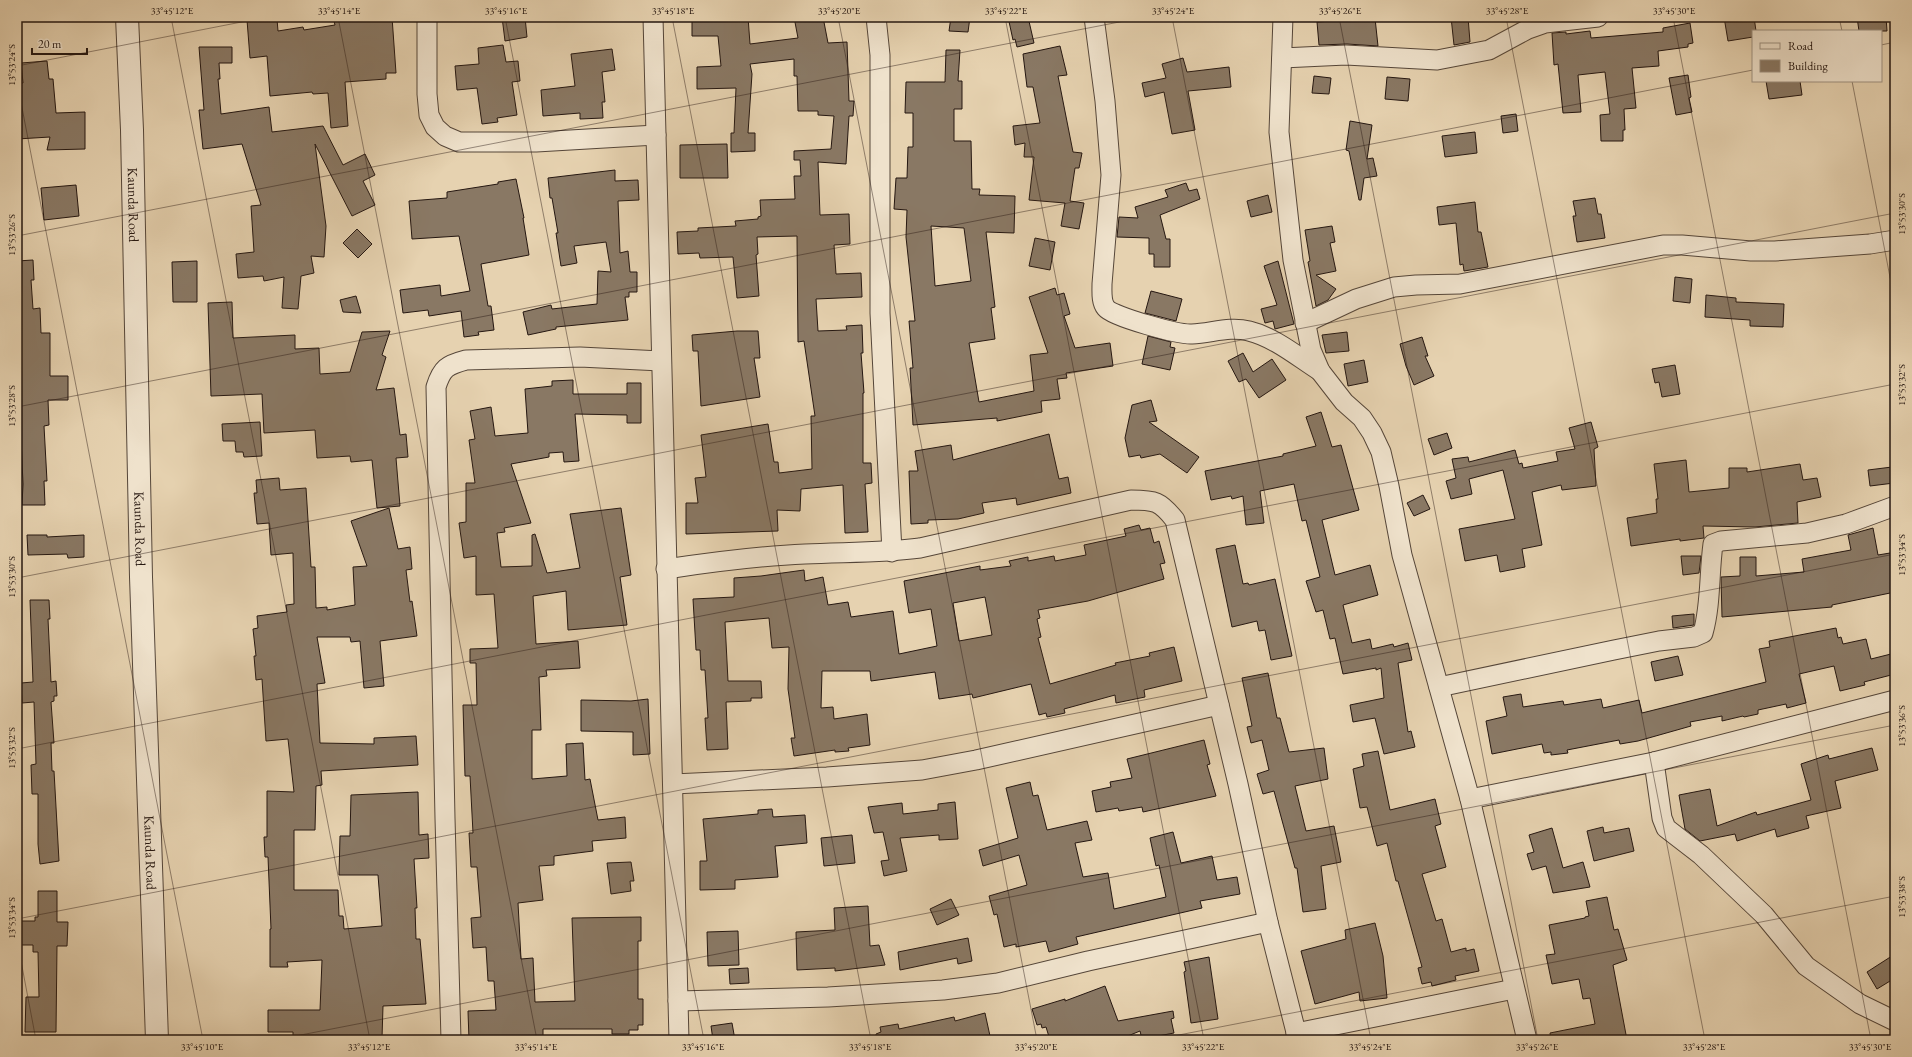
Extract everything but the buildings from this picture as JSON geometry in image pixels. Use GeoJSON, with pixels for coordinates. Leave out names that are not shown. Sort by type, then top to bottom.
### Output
{"type":"FeatureCollection","features":[{"type":"Feature","properties":{"kind":"street","name":"Kaunda Road"},"geometry":{"type":"LineString","coordinates":[[128,17],[141,577],[157,1040]]}},
{"type":"Feature","properties":{"kind":"street"},"geometry":{"type":"LineString","coordinates":[[427,17],[427,94],[429,114],[435,127],[445,136],[459,142],[536,142],[656,135]]}},
{"type":"Feature","properties":{"kind":"street"},"geometry":{"type":"LineString","coordinates":[[653,17],[666,569],[673,784],[678,1040]]}},
{"type":"Feature","properties":{"kind":"street"},"geometry":{"type":"LineString","coordinates":[[876,17],[880,55],[880,313],[892,552]]}},
{"type":"Feature","properties":{"kind":"street"},"geometry":{"type":"LineString","coordinates":[[1094,17],[1110,149],[1111,175],[1102,284],[1102,298],[1105,308],[1113,314],[1136,322],[1191,335],[1230,329],[1261,334],[1276,341],[1288,351],[1320,371]]}},
{"type":"Feature","properties":{"kind":"street"},"geometry":{"type":"LineString","coordinates":[[1283,17],[1279,132],[1293,260],[1311,350],[1320,371],[1344,402],[1362,418],[1372,433],[1381,452],[1402,555],[1470,799],[1527,1040]]}},
{"type":"Feature","properties":{"kind":"street"},"geometry":{"type":"LineString","coordinates":[[1282,58],[1346,55],[1437,60],[1489,50],[1545,20],[1598,17]]}},
{"type":"Feature","properties":{"kind":"street"},"geometry":{"type":"LineString","coordinates":[[1305,323],[1356,299],[1394,287],[1460,284],[1662,246],[1682,245],[1751,251],[1775,251],[1870,244],[1895,240]]}},
{"type":"Feature","properties":{"kind":"street"},"geometry":{"type":"LineString","coordinates":[[451,1040],[436,387],[440,374],[450,365],[466,360],[580,357],[661,361]]}},
{"type":"Feature","properties":{"kind":"street"},"geometry":{"type":"LineString","coordinates":[[666,569],[742,558],[805,554],[892,552],[920,548],[1131,500],[1148,500],[1164,506],[1175,520],[1238,784],[1268,922],[1297,1037],[1514,989]]}},
{"type":"Feature","properties":{"kind":"street"},"geometry":{"type":"LineString","coordinates":[[1439,687],[1614,650],[1698,635],[1703,633],[1707,618],[1713,544],[1721,540],[1808,533],[1846,524],[1895,506]]}},
{"type":"Feature","properties":{"kind":"street"},"geometry":{"type":"LineString","coordinates":[[1470,799],[1654,762],[1895,700]]}},
{"type":"Feature","properties":{"kind":"street"},"geometry":{"type":"LineString","coordinates":[[673,784],[922,770],[976,760],[1218,705]]}},
{"type":"Feature","properties":{"kind":"street"},"geometry":{"type":"LineString","coordinates":[[1654,762],[1662,818],[1666,828],[1701,855],[1764,916],[1806,966],[1860,1004],[1895,1021]]}},
{"type":"Feature","properties":{"kind":"street"},"geometry":{"type":"LineString","coordinates":[[678,1001],[828,997],[943,990],[998,983],[1088,961],[1268,922]]}}]}
